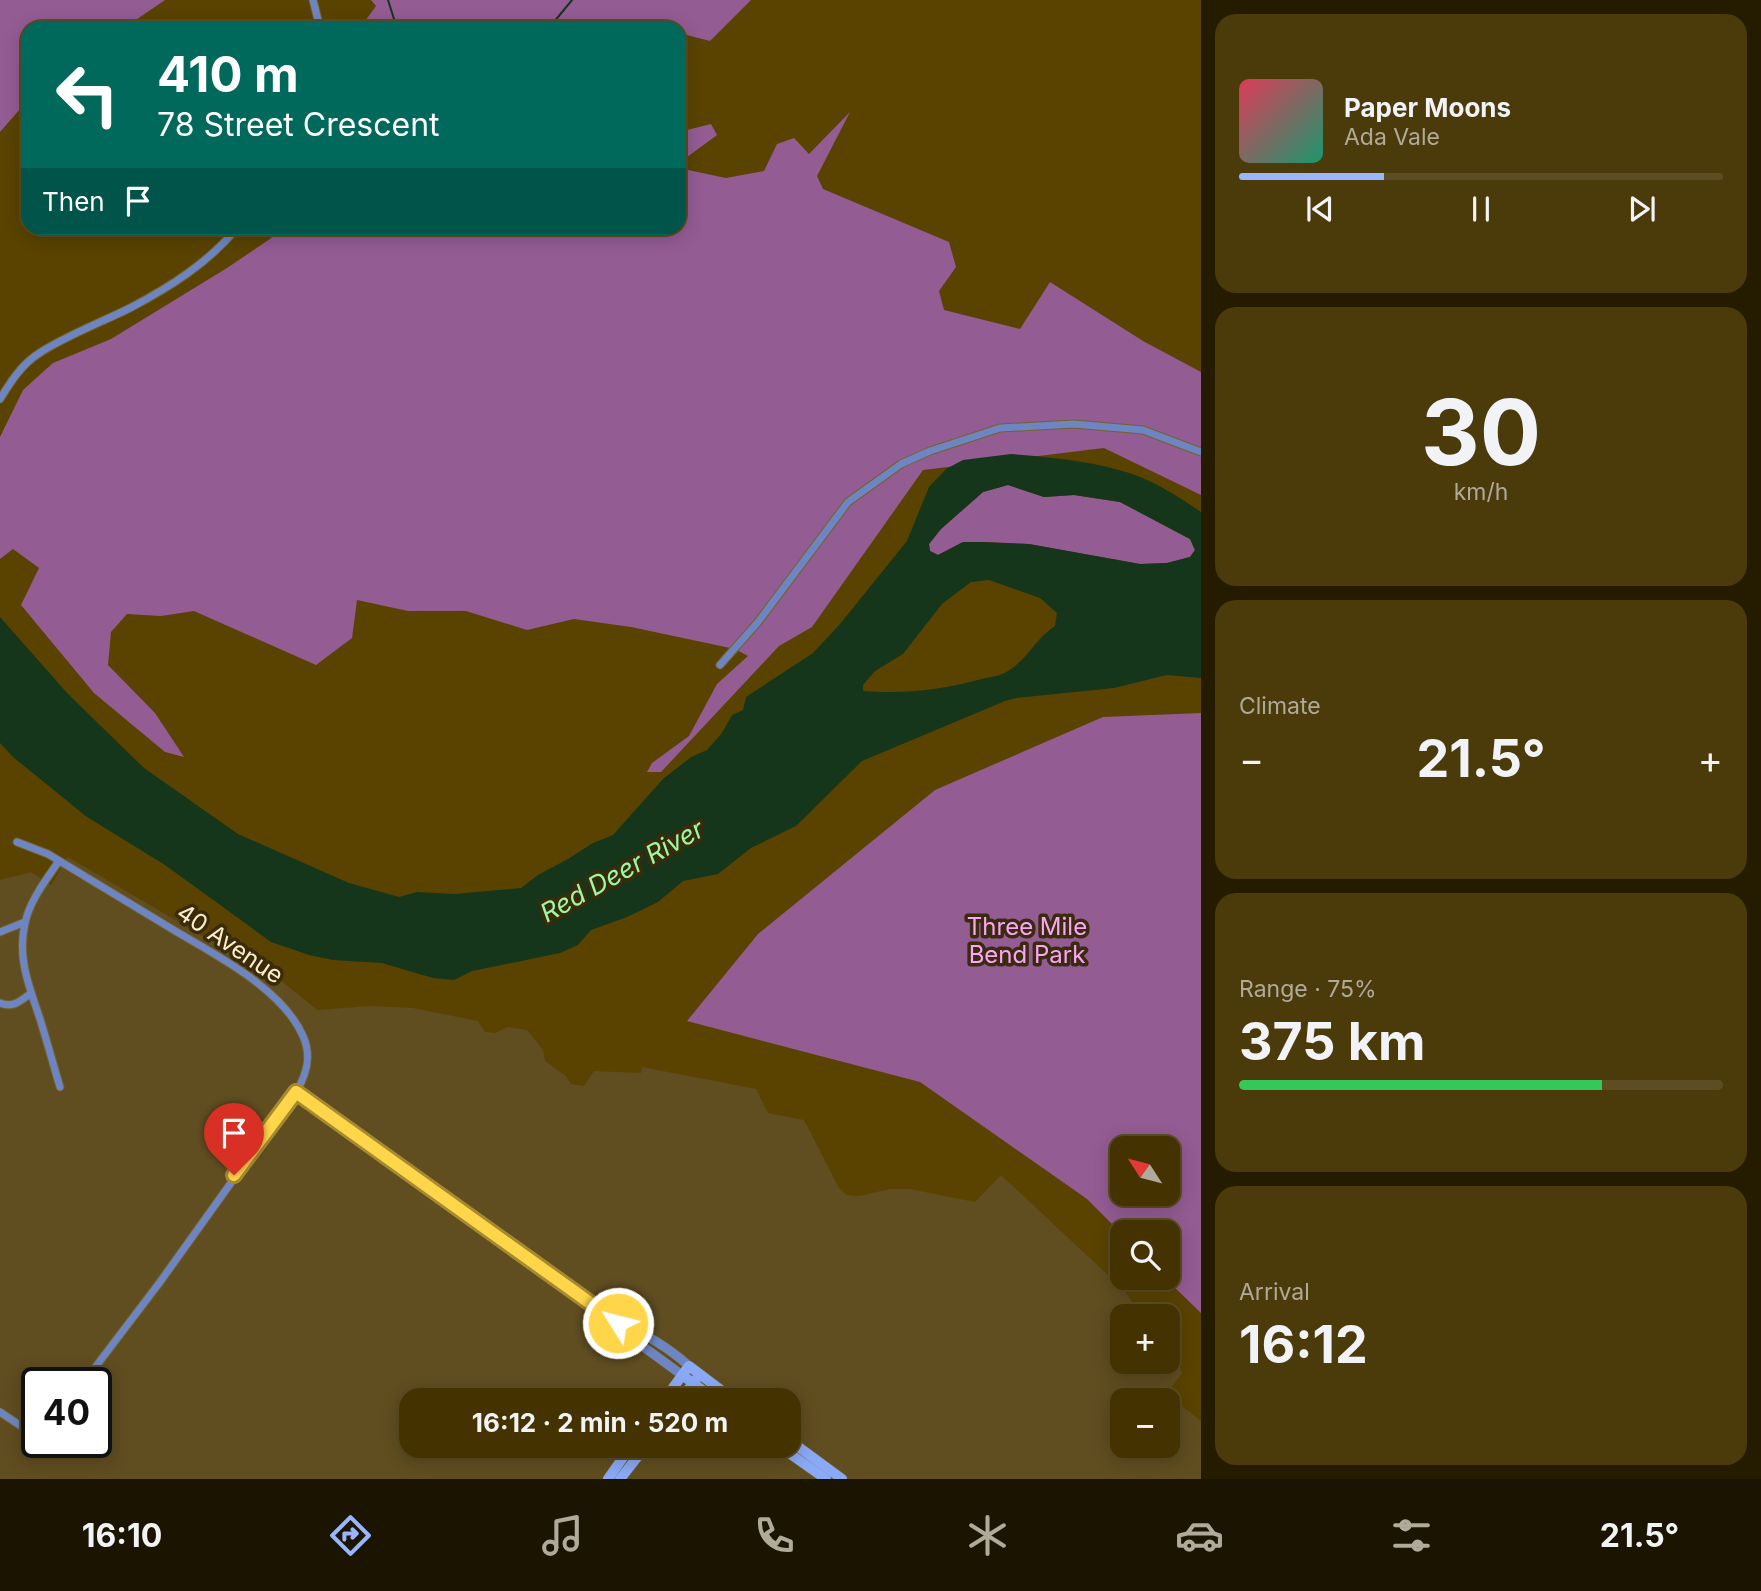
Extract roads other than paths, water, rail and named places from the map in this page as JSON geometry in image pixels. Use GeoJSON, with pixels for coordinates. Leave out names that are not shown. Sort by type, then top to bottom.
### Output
{"type":"FeatureCollection","features":[{"type":"Feature","properties":{"kind":"main road"},"geometry":{"type":"LineString","coordinates":[[673,1388],[685,1371],[712,1388]]}},
{"type":"Feature","properties":{"kind":"main road"},"geometry":{"type":"LineString","coordinates":[[689,1388],[696,1379]]}},
{"type":"Feature","properties":{"kind":"main road"},"geometry":{"type":"LineString","coordinates":[[696,1379],[705,1388]]}},
{"type":"Feature","properties":{"kind":"main road"},"geometry":{"type":"LineString","coordinates":[[801,1449],[842,1479]]}},
{"type":"Feature","properties":{"kind":"main road"},"geometry":{"type":"LineString","coordinates":[[608,1479],[623,1458]]}},
{"type":"Feature","properties":{"kind":"main road"},"geometry":{"type":"LineString","coordinates":[[620,1479],[637,1458]]}},
{"type":"Feature","properties":{"kind":"main road"},"geometry":{"type":"LineString","coordinates":[[796,1458],[825,1479]]}},
{"type":"Feature","properties":{"kind":"street"},"geometry":{"type":"LineString","coordinates":[[313,0],[318,21]]}},
{"type":"Feature","properties":{"kind":"street"},"geometry":{"type":"LineString","coordinates":[[0,399],[13,377],[37,354],[133,306],[191,272],[231,235]]}},
{"type":"Feature","properties":{"kind":"street"},"geometry":{"type":"LineString","coordinates":[[720,665],[758,622],[848,502],[901,464],[920,455],[1000,428],[1074,424],[1143,430],[1201,452]]}},
{"type":"Feature","properties":{"kind":"street","name":"40 Avenue"},"geometry":{"type":"LineString","coordinates":[[17,842],[59,861],[237,969],[283,1007],[303,1036],[309,1053],[307,1071],[296,1092],[160,1282],[95,1367]]}},
{"type":"Feature","properties":{"kind":"street"},"geometry":{"type":"LineString","coordinates":[[59,861],[34,901],[25,922],[22,961],[60,1087]]}},
{"type":"Feature","properties":{"kind":"street"},"geometry":{"type":"LineString","coordinates":[[0,932],[25,922]]}},
{"type":"Feature","properties":{"kind":"street"},"geometry":{"type":"LineString","coordinates":[[0,1003],[8,1006],[16,1004],[30,994]]}},
{"type":"Feature","properties":{"kind":"street"},"geometry":{"type":"LineString","coordinates":[[296,1092],[618,1323],[631,1327],[669,1350],[685,1371]]}},
{"type":"Feature","properties":{"kind":"street"},"geometry":{"type":"LineString","coordinates":[[0,1412],[21,1426]]}},
{"type":"Feature","properties":{"kind":"water","name":"Red Deer River"},"geometry":{"type":"Polygon","coordinates":[[[1011,454],[1065,459],[1106,467],[1151,482],[1201,512],[1201,678],[1167,675],[1114,688],[1016,698],[862,761],[796,826],[751,848],[718,874],[683,881],[658,902],[591,930],[578,945],[560,953],[472,971],[454,980],[433,978],[382,963],[333,960],[271,942],[165,865],[87,817],[13,757],[0,743],[0,617],[68,694],[144,768],[238,834],[349,883],[399,897],[417,892],[454,894],[521,888],[593,843],[613,835],[663,779],[691,757],[707,750],[722,733],[732,715],[743,710],[746,697],[813,653],[907,541],[929,487],[946,469],[963,460],[1011,454]],[[1008,485],[983,492],[941,529],[929,544],[930,551],[938,555],[963,542],[1029,544],[1140,564],[1167,563],[1190,557],[1195,550],[1190,539],[1120,502],[1074,495],[1044,497],[1008,485]],[[989,580],[971,582],[942,604],[903,654],[875,671],[863,685],[863,691],[894,692],[937,688],[999,675],[1015,666],[1055,626],[1057,613],[1040,598],[989,580]]]}},
{"type":"Feature","properties":{"kind":"waterway"},"geometry":{"type":"LineString","coordinates":[[388,0],[395,21]]}},
{"type":"Feature","properties":{"kind":"waterway"},"geometry":{"type":"LineString","coordinates":[[555,21],[572,0]]}},
{"type":"Feature","properties":{"kind":"park label","name":"Three Mile Bend Park"},"geometry":{"type":"Point","coordinates":[1027,941]}}]}
